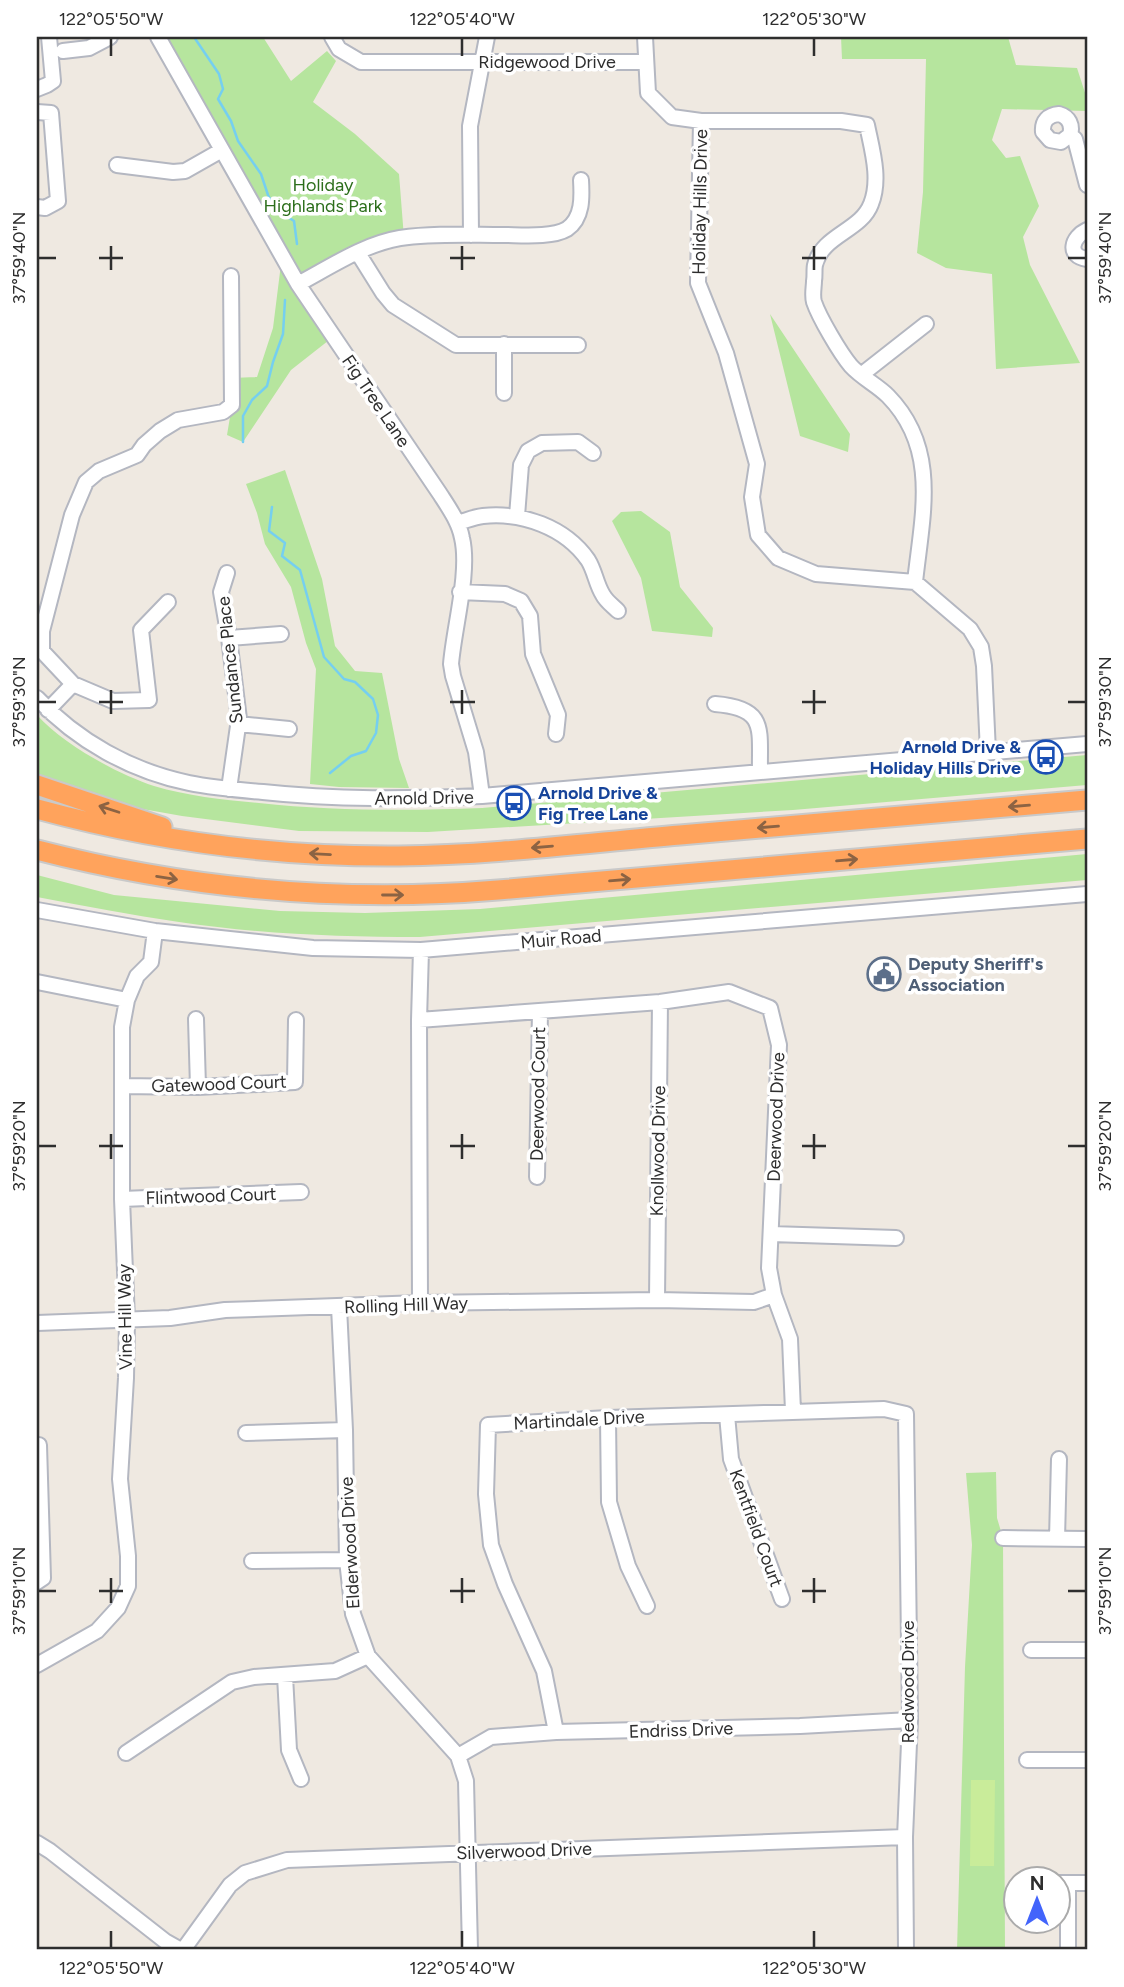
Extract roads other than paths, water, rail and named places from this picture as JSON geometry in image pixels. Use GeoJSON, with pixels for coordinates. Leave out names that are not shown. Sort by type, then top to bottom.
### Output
{"type":"FeatureCollection","features":[{"type":"Feature","properties":{"kind":"highway"},"geometry":{"type":"LineString","coordinates":[[37,785],[156,825],[195,842]]}},
{"type":"Feature","properties":{"kind":"highway"},"geometry":{"type":"LineString","coordinates":[[37,809],[135,832],[195,842],[312,854],[379,856],[445,855],[1087,800]]}},
{"type":"Feature","properties":{"kind":"highway"},"geometry":{"type":"LineString","coordinates":[[37,850],[100,865],[243,888],[319,894],[408,895],[509,890],[1087,839]]}},
{"type":"Feature","properties":{"kind":"highway"},"geometry":{"type":"LineString","coordinates":[[37,864],[100,865]]}},
{"type":"Feature","properties":{"kind":"street"},"geometry":{"type":"LineString","coordinates":[[37,89],[53,81],[49,37]]}},
{"type":"Feature","properties":{"kind":"street"},"geometry":{"type":"LineString","coordinates":[[63,51],[89,48],[110,37]]}},
{"type":"Feature","properties":{"kind":"street","name":"Fig Tree Lane"},"geometry":{"type":"LineString","coordinates":[[158,37],[298,284],[457,523],[464,557],[451,664],[476,752],[482,796]]}},
{"type":"Feature","properties":{"kind":"street","name":"Ridgewood Drive"},"geometry":{"type":"LineString","coordinates":[[332,37],[339,49],[361,62],[646,62]]}},
{"type":"Feature","properties":{"kind":"street"},"geometry":{"type":"LineString","coordinates":[[471,235],[470,126],[487,37]]}},
{"type":"Feature","properties":{"kind":"street"},"geometry":{"type":"LineString","coordinates":[[645,37],[648,93],[672,117],[701,121]]}},
{"type":"Feature","properties":{"kind":"street"},"geometry":{"type":"LineString","coordinates":[[37,112],[51,113],[58,201],[45,208],[37,207]]}},
{"type":"Feature","properties":{"kind":"street","name":"Holiday Hills Drive"},"geometry":{"type":"LineString","coordinates":[[701,121],[841,121],[867,125],[874,160],[872,202],[861,220],[833,239],[822,251],[815,263],[813,300],[850,365],[861,375],[898,408],[911,429],[921,455],[925,485],[915,582],[816,574],[778,558],[758,535],[752,497],[757,464],[726,353],[698,283],[701,121]]}},
{"type":"Feature","properties":{"kind":"street"},"geometry":{"type":"LineString","coordinates":[[1069,135],[1075,139],[1087,185]]}},
{"type":"Feature","properties":{"kind":"street"},"geometry":{"type":"LineString","coordinates":[[117,164],[173,172],[185,171],[222,150]]}},
{"type":"Feature","properties":{"kind":"street"},"geometry":{"type":"LineString","coordinates":[[298,284],[380,242],[404,237],[546,234],[566,229],[577,218],[582,201],[581,180]]}},
{"type":"Feature","properties":{"kind":"street"},"geometry":{"type":"LineString","coordinates":[[1087,230],[1076,238],[1073,244],[1077,255],[1087,259]]}},
{"type":"Feature","properties":{"kind":"street"},"geometry":{"type":"LineString","coordinates":[[358,253],[393,304],[456,345],[578,345]]}},
{"type":"Feature","properties":{"kind":"street"},"geometry":{"type":"LineString","coordinates":[[168,603],[141,630],[149,700],[113,701],[73,684],[42,651],[41,631],[72,515],[86,482],[99,471],[137,455],[160,431],[178,420],[223,412],[232,405],[231,276]]}},
{"type":"Feature","properties":{"kind":"street"},"geometry":{"type":"LineString","coordinates":[[861,375],[926,324]]}},
{"type":"Feature","properties":{"kind":"street"},"geometry":{"type":"LineString","coordinates":[[504,345],[504,393]]}},
{"type":"Feature","properties":{"kind":"street"},"geometry":{"type":"LineString","coordinates":[[517,516],[522,465],[528,450],[542,443],[578,442],[593,453]]}},
{"type":"Feature","properties":{"kind":"street"},"geometry":{"type":"LineString","coordinates":[[457,523],[482,516],[517,516],[550,527],[568,539],[587,559],[596,574],[603,595],[618,611]]}},
{"type":"Feature","properties":{"kind":"street","name":"Sundance Place"},"geometry":{"type":"LineString","coordinates":[[227,573],[221,592],[238,724],[229,789]]}},
{"type":"Feature","properties":{"kind":"street"},"geometry":{"type":"LineString","coordinates":[[915,582],[970,629],[981,647],[988,752]]}},
{"type":"Feature","properties":{"kind":"street"},"geometry":{"type":"LineString","coordinates":[[460,592],[505,594],[521,601],[530,616],[533,654],[558,715],[556,734]]}},
{"type":"Feature","properties":{"kind":"street"},"geometry":{"type":"LineString","coordinates":[[229,638],[281,634]]}},
{"type":"Feature","properties":{"kind":"street"},"geometry":{"type":"LineString","coordinates":[[48,710],[73,684]]}},
{"type":"Feature","properties":{"kind":"street","name":"Arnold Drive"},"geometry":{"type":"LineString","coordinates":[[37,698],[48,710],[92,744],[157,775],[189,783],[310,798],[482,796],[1087,744]]}},
{"type":"Feature","properties":{"kind":"street"},"geometry":{"type":"LineString","coordinates":[[715,704],[734,705],[744,709],[757,721],[760,772]]}},
{"type":"Feature","properties":{"kind":"street"},"geometry":{"type":"LineString","coordinates":[[238,724],[289,729]]}},
{"type":"Feature","properties":{"kind":"street","name":"Muir Road"},"geometry":{"type":"LineString","coordinates":[[37,910],[155,931],[313,948],[421,950],[1087,894]]}},
{"type":"Feature","properties":{"kind":"street","name":"Vine Hill Way"},"geometry":{"type":"LineString","coordinates":[[37,1665],[97,1631],[118,1608],[128,1586],[128,1556],[120,1479],[127,1378],[122,1199],[122,1027],[127,1000],[137,976],[151,962],[155,931]]}},
{"type":"Feature","properties":{"kind":"street"},"geometry":{"type":"LineString","coordinates":[[420,1303],[421,950]]}},
{"type":"Feature","properties":{"kind":"street"},"geometry":{"type":"LineString","coordinates":[[37,982],[127,1000]]}},
{"type":"Feature","properties":{"kind":"street","name":"Deerwood Drive"},"geometry":{"type":"LineString","coordinates":[[419,1020],[660,1002],[729,992],[770,1007],[779,1045],[769,1268],[774,1295],[790,1339],[793,1411]]}},
{"type":"Feature","properties":{"kind":"street","name":"Knollwood Drive"},"geometry":{"type":"LineString","coordinates":[[657,1300],[660,1002]]}},
{"type":"Feature","properties":{"kind":"street","name":"Deerwood Court"},"geometry":{"type":"LineString","coordinates":[[537,1177],[540,1012]]}},
{"type":"Feature","properties":{"kind":"street"},"geometry":{"type":"LineString","coordinates":[[197,1019],[198,1087]]}},
{"type":"Feature","properties":{"kind":"street","name":"Gatewood Court"},"geometry":{"type":"LineString","coordinates":[[122,1086],[198,1087],[295,1082],[296,1020]]}},
{"type":"Feature","properties":{"kind":"street","name":"Flintwood Court"},"geometry":{"type":"LineString","coordinates":[[122,1199],[301,1192]]}},
{"type":"Feature","properties":{"kind":"street"},"geometry":{"type":"LineString","coordinates":[[771,1234],[896,1238]]}},
{"type":"Feature","properties":{"kind":"street","name":"Rolling Hill Way"},"geometry":{"type":"LineString","coordinates":[[37,1323],[170,1318],[225,1310],[420,1303],[657,1300],[754,1302],[774,1295]]}},
{"type":"Feature","properties":{"kind":"street","name":"Elderwood Drive"},"geometry":{"type":"LineString","coordinates":[[340,1307],[347,1560],[353,1614],[368,1657],[458,1756],[466,1781],[470,1950]]}},
{"type":"Feature","properties":{"kind":"street","name":"Martindale Drive"},"geometry":{"type":"LineString","coordinates":[[556,1732],[544,1671],[505,1584],[491,1545],[486,1494],[488,1425],[793,1411],[884,1409],[906,1414]]}},
{"type":"Feature","properties":{"kind":"street","name":"Redwood Drive"},"geometry":{"type":"LineString","coordinates":[[906,1414],[910,1720],[905,1837],[906,1950]]}},
{"type":"Feature","properties":{"kind":"street","name":"Kentfield Court"},"geometry":{"type":"LineString","coordinates":[[727,1415],[731,1459],[782,1599]]}},
{"type":"Feature","properties":{"kind":"street"},"geometry":{"type":"LineString","coordinates":[[608,1418],[610,1502],[628,1566],[647,1606]]}},
{"type":"Feature","properties":{"kind":"street"},"geometry":{"type":"LineString","coordinates":[[246,1433],[345,1430]]}},
{"type":"Feature","properties":{"kind":"street"},"geometry":{"type":"LineString","coordinates":[[37,1445],[43,1578],[37,1582]]}},
{"type":"Feature","properties":{"kind":"street"},"geometry":{"type":"LineString","coordinates":[[1057,1539],[1059,1459]]}},
{"type":"Feature","properties":{"kind":"street"},"geometry":{"type":"LineString","coordinates":[[1003,1538],[1087,1539]]}},
{"type":"Feature","properties":{"kind":"street"},"geometry":{"type":"LineString","coordinates":[[252,1561],[347,1560]]}},
{"type":"Feature","properties":{"kind":"street"},"geometry":{"type":"LineString","coordinates":[[1031,1650],[1087,1650]]}},
{"type":"Feature","properties":{"kind":"street"},"geometry":{"type":"LineString","coordinates":[[126,1753],[232,1682],[254,1677],[335,1671],[368,1657]]}},
{"type":"Feature","properties":{"kind":"street"},"geometry":{"type":"LineString","coordinates":[[285,1676],[289,1750],[301,1779]]}},
{"type":"Feature","properties":{"kind":"street","name":"Endriss Drive"},"geometry":{"type":"LineString","coordinates":[[458,1756],[491,1737],[556,1732],[665,1731],[910,1720]]}},
{"type":"Feature","properties":{"kind":"street"},"geometry":{"type":"LineString","coordinates":[[1027,1760],[1087,1760]]}},
{"type":"Feature","properties":{"kind":"street","name":"Silverwood Drive"},"geometry":{"type":"LineString","coordinates":[[182,1950],[230,1885],[245,1872],[287,1860],[905,1837]]}},
{"type":"Feature","properties":{"kind":"street"},"geometry":{"type":"LineString","coordinates":[[37,1843],[165,1941],[182,1950]]}},
{"type":"Feature","properties":{"kind":"waterway"},"geometry":{"type":"LineString","coordinates":[[194,37],[219,74],[223,89],[218,99],[231,121],[238,141],[261,174],[275,209],[294,221],[297,244]]}},
{"type":"Feature","properties":{"kind":"waterway"},"geometry":{"type":"LineString","coordinates":[[243,442],[243,416],[252,400],[267,386],[283,334],[285,300]]}},
{"type":"Feature","properties":{"kind":"waterway"},"geometry":{"type":"LineString","coordinates":[[272,507],[269,531],[285,543],[282,556],[300,570],[324,657],[344,679],[355,682],[373,699],[378,715],[376,733],[366,751],[351,756],[330,773]]}},
{"type":"Feature","properties":{"kind":"place","name":"Arnold Drive & Holiday Hills Drive"},"geometry":{"type":"Point","coordinates":[1046,757]}},
{"type":"Feature","properties":{"kind":"place","name":"Arnold Drive & Fig Tree Lane"},"geometry":{"type":"Point","coordinates":[514,803]}},
{"type":"Feature","properties":{"kind":"place","name":"Deputy Sheriff's Association"},"geometry":{"type":"Point","coordinates":[884,974]}},
{"type":"Feature","properties":{"kind":"park label","name":"Holiday Highlands Park"},"geometry":{"type":"Point","coordinates":[323,195]}}]}
